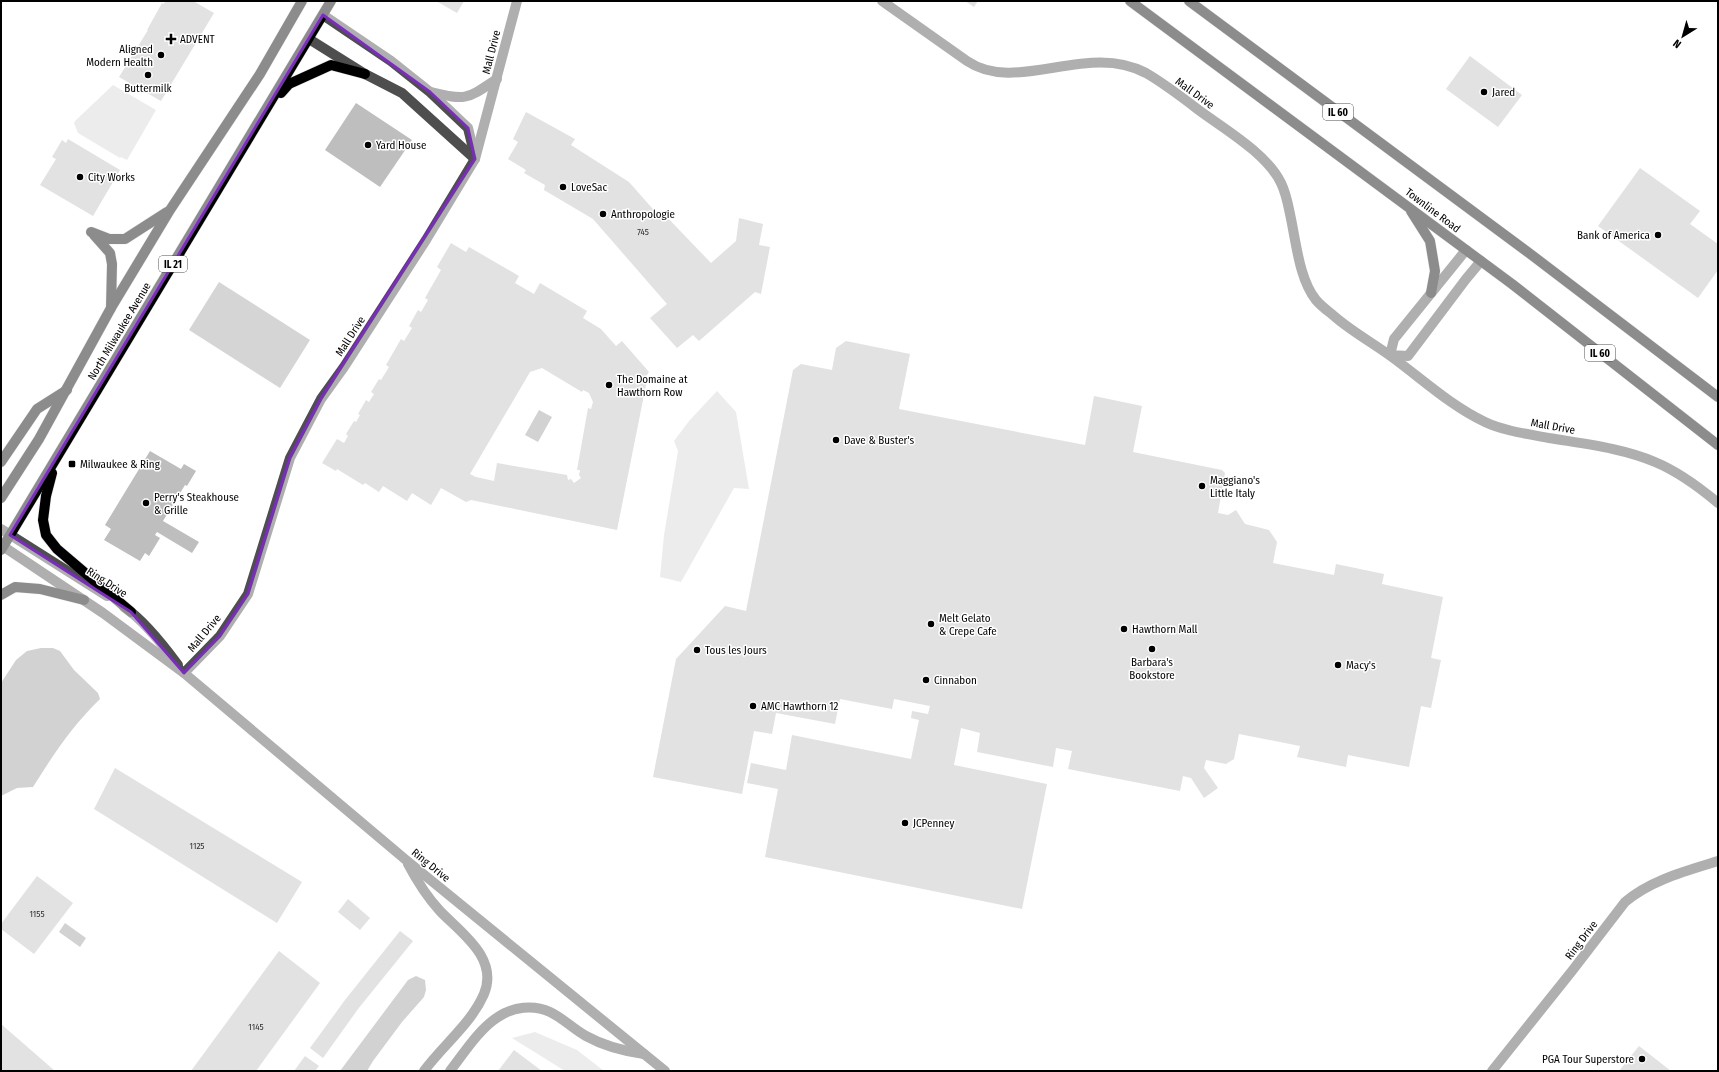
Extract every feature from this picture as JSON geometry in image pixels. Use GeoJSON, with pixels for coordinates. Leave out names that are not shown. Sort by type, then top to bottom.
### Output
{"type":"FeatureCollection","features":[{"type":"Feature","properties":{"kind":"main road","name":"North Milwaukee Avenue"},"geometry":{"type":"LineString","coordinates":[[1,498],[39,439],[112,308],[170,210],[260,74],[302,1]]}},
{"type":"Feature","properties":{"kind":"main road","name":"North Milwaukee Avenue"},"geometry":{"type":"LineString","coordinates":[[2,547],[331,1]]}},
{"type":"Feature","properties":{"kind":"main road","name":"Townline Road"},"geometry":{"type":"LineString","coordinates":[[1130,1],[1481,261],[1718,445]]}},
{"type":"Feature","properties":{"kind":"main road","name":"Townline Road"},"geometry":{"type":"LineString","coordinates":[[1188,1],[1533,256],[1718,397]]}},
{"type":"Feature","properties":{"kind":"main road"},"geometry":{"type":"LineString","coordinates":[[262,114],[289,84],[331,65],[365,74]]}},
{"type":"Feature","properties":{"kind":"main road"},"geometry":{"type":"LineString","coordinates":[[1408,206],[1430,241],[1435,271],[1431,293]]}},
{"type":"Feature","properties":{"kind":"main road"},"geometry":{"type":"LineString","coordinates":[[112,308],[112,264],[110,253],[91,232],[110,239],[125,239],[170,210]]}},
{"type":"Feature","properties":{"kind":"main road"},"geometry":{"type":"LineString","coordinates":[[1,462],[37,409],[68,389]]}},
{"type":"Feature","properties":{"kind":"main road"},"geometry":{"type":"LineString","coordinates":[[83,414],[51,474],[43,520],[46,535],[57,549],[131,612]]}},
{"type":"Feature","properties":{"kind":"main road"},"geometry":{"type":"LineString","coordinates":[[1,595],[15,587],[40,589],[84,600]]}},
{"type":"Feature","properties":{"kind":"street","name":"Mall Drive"},"geometry":{"type":"LineString","coordinates":[[184,673],[220,636],[248,594],[290,458],[321,399],[344,367],[475,159],[517,1]]}},
{"type":"Feature","properties":{"kind":"street","name":"Mall Drive"},"geometry":{"type":"LineString","coordinates":[[882,1],[967,61],[982,69],[996,72],[1015,73],[1089,62],[1110,62],[1132,67],[1157,80],[1255,152],[1273,169],[1286,197],[1302,269],[1310,289],[1316,300],[1335,318],[1390,355],[1458,406],[1485,422],[1523,433],[1634,454],[1656,462],[1683,476],[1718,504]]}},
{"type":"Feature","properties":{"kind":"street"},"geometry":{"type":"LineString","coordinates":[[323,15],[391,61],[430,92],[468,128],[475,159]]}},
{"type":"Feature","properties":{"kind":"street"},"geometry":{"type":"LineString","coordinates":[[309,38],[365,74],[402,93],[475,159]]}},
{"type":"Feature","properties":{"kind":"street"},"geometry":{"type":"LineString","coordinates":[[430,92],[455,98],[471,96],[497,79]]}},
{"type":"Feature","properties":{"kind":"street"},"geometry":{"type":"LineString","coordinates":[[1466,250],[1394,339],[1390,355],[1408,356],[1481,261]]}},
{"type":"Feature","properties":{"kind":"street","name":"Ring Drive"},"geometry":{"type":"LineString","coordinates":[[1,529],[131,612],[168,651],[184,673]]}},
{"type":"Feature","properties":{"kind":"street","name":"Ring Drive"},"geometry":{"type":"LineString","coordinates":[[2,547],[84,600],[184,673],[406,860],[665,1071]]}},
{"type":"Feature","properties":{"kind":"street"},"geometry":{"type":"LineString","coordinates":[[406,860],[418,884],[440,911],[481,954],[488,976],[484,994],[466,1022],[426,1070]]}},
{"type":"Feature","properties":{"kind":"street","name":"Ring Drive"},"geometry":{"type":"LineString","coordinates":[[1492,1071],[1625,902],[1634,894],[1654,883],[1718,861]]}},
{"type":"Feature","properties":{"kind":"street"},"geometry":{"type":"LineString","coordinates":[[450,1071],[485,1028],[497,1017],[512,1008],[533,1008],[550,1012],[586,1036],[619,1050],[644,1054]]}},
{"type":"Feature","properties":{"kind":"highlighted area"},"geometry":{"type":"Polygon","coordinates":[[[323,15],[430,92],[468,128],[475,159],[321,399],[290,458],[248,594],[220,636],[184,673],[131,612],[10,535],[323,15]]]}},
{"type":"Feature","properties":{"kind":"shaded area"},"geometry":{"type":"Polygon","coordinates":[[[113,85],[156,110],[127,160],[121,157],[120,158],[78,133],[74,123],[113,85]]]}},
{"type":"Feature","properties":{"kind":"shaded area"},"geometry":{"type":"Polygon","coordinates":[[[219,282],[310,340],[280,388],[189,330],[219,282]]]}},
{"type":"Feature","properties":{"kind":"shaded area"},"geometry":{"type":"Polygon","coordinates":[[[717,391],[736,412],[749,489],[734,488],[681,582],[660,577],[664,535],[678,451],[674,441],[689,421],[717,391]]]}},
{"type":"Feature","properties":{"kind":"shaded area"},"geometry":{"type":"Polygon","coordinates":[[[539,410],[552,417],[538,442],[525,435],[539,410]]]}},
{"type":"Feature","properties":{"kind":"shaded area"},"geometry":{"type":"Polygon","coordinates":[[[41,648],[53,648],[60,651],[74,670],[98,693],[100,699],[81,719],[64,741],[33,787],[17,788],[1,796],[1,683],[16,660],[27,651],[41,648]]]}},
{"type":"Feature","properties":{"kind":"shaded area"},"geometry":{"type":"Polygon","coordinates":[[[65,923],[86,938],[80,947],[59,932],[65,923]]]}},
{"type":"Feature","properties":{"kind":"shaded area"},"geometry":{"type":"Polygon","coordinates":[[[416,976],[425,980],[426,990],[424,997],[402,1022],[367,1071],[340,1071],[408,980],[416,976]]]}},
{"type":"Feature","properties":{"kind":"shaded area"},"geometry":{"type":"Polygon","coordinates":[[[535,1032],[577,1050],[604,1071],[565,1071],[512,1038],[535,1032]]]}},
{"type":"Feature","properties":{"kind":"building"},"geometry":{"type":"Polygon","coordinates":[[[165,1],[193,1],[214,13],[161,101],[119,77],[148,30],[162,3],[164,4],[165,1]]]}},
{"type":"Feature","properties":{"kind":"building"},"geometry":{"type":"Polygon","coordinates":[[[436,1],[464,1],[457,13],[436,1]]]}},
{"type":"Feature","properties":{"kind":"building"},"geometry":{"type":"Polygon","coordinates":[[[965,1],[978,1],[974,7],[965,1]]]}},
{"type":"Feature","properties":{"kind":"building","name":"Jared"},"geometry":{"type":"Polygon","coordinates":[[[1470,56],[1522,95],[1498,127],[1446,89],[1470,56]]]}},
{"type":"Feature","properties":{"kind":"building","name":"Yard House"},"geometry":{"type":"Polygon","coordinates":[[[356,103],[412,140],[380,187],[325,150],[356,103]]]}},
{"type":"Feature","properties":{"kind":"building","name":"The Domaine at Hawthorn Row"},"geometry":{"type":"Polygon","coordinates":[[[526,112],[575,139],[571,145],[629,182],[659,216],[663,213],[711,263],[736,241],[739,218],[763,224],[759,245],[770,247],[761,294],[755,292],[699,341],[693,335],[677,348],[650,318],[667,304],[593,219],[544,190],[545,185],[524,173],[526,170],[508,159],[518,142],[513,139],[526,112]]]}},
{"type":"Feature","properties":{"kind":"building","name":"City Works"},"geometry":{"type":"Polygon","coordinates":[[[68,139],[120,170],[93,216],[40,185],[56,159],[52,157],[62,140],[66,143],[68,139]]]}},
{"type":"Feature","properties":{"kind":"building","name":"Bank of America"},"geometry":{"type":"Polygon","coordinates":[[[1640,168],[1700,211],[1690,224],[1718,244],[1718,270],[1698,298],[1598,226],[1640,168]]]}},
{"type":"Feature","properties":{"kind":"building","name":"The Domaine at Hawthorn Row"},"geometry":{"type":"Polygon","coordinates":[[[451,243],[466,252],[469,247],[519,276],[515,283],[534,294],[540,283],[587,311],[583,318],[601,329],[616,346],[622,341],[649,372],[645,378],[647,380],[617,530],[471,500],[466,502],[441,488],[431,505],[412,493],[407,501],[383,486],[379,492],[365,483],[363,485],[337,469],[336,471],[322,463],[337,439],[344,443],[348,436],[346,434],[354,421],[356,422],[360,415],[358,414],[366,400],[369,402],[374,394],[371,392],[389,367],[386,365],[401,339],[404,341],[412,328],[409,326],[418,310],[421,312],[428,300],[425,298],[441,270],[437,267],[451,243]],[[542,368],[530,372],[470,474],[494,481],[497,463],[567,475],[568,480],[571,479],[574,483],[581,478],[579,475],[580,470],[577,470],[588,408],[591,409],[593,402],[589,393],[583,390],[582,392],[542,368]]]}},
{"type":"Feature","properties":{"kind":"building","name":"Hawthorn Mall"},"geometry":{"type":"Polygon","coordinates":[[[846,341],[910,354],[899,409],[1085,445],[1094,396],[1142,406],[1133,452],[1222,470],[1225,473],[1218,513],[1228,515],[1236,510],[1245,524],[1269,530],[1277,542],[1273,563],[1334,575],[1336,564],[1384,574],[1382,584],[1443,597],[1431,658],[1441,660],[1431,708],[1421,706],[1409,767],[1348,755],[1346,767],[1297,757],[1300,746],[1239,734],[1234,759],[1226,764],[1206,760],[1204,768],[1218,788],[1204,798],[1191,778],[1183,776],[1180,791],[1068,769],[1072,751],[1056,748],[1053,767],[977,752],[980,733],[961,728],[954,765],[1047,784],[1022,909],[765,857],[778,789],[747,783],[751,763],[786,770],[792,735],[911,759],[919,720],[911,718],[912,711],[928,714],[930,706],[894,699],[892,709],[840,699],[835,724],[776,713],[772,734],[754,731],[742,794],[653,777],[676,659],[725,606],[746,611],[793,370],[801,364],[832,370],[836,348],[846,341]]]}},
{"type":"Feature","properties":{"kind":"building","name":"Perry's Steakhouse & Grille"},"geometry":{"type":"Polygon","coordinates":[[[150,451],[181,469],[184,464],[196,471],[187,486],[185,485],[163,521],[199,542],[192,553],[157,532],[155,535],[160,538],[149,556],[145,553],[140,561],[104,540],[111,529],[105,525],[150,451]]]}},
{"type":"Feature","properties":{"kind":"building"},"geometry":{"type":"Polygon","coordinates":[[[115,768],[302,882],[277,923],[94,809],[115,768]]]}},
{"type":"Feature","properties":{"kind":"building"},"geometry":{"type":"Polygon","coordinates":[[[37,876],[73,903],[34,954],[1,929],[1,924],[37,876]]]}},
{"type":"Feature","properties":{"kind":"building"},"geometry":{"type":"Polygon","coordinates":[[[348,899],[370,918],[360,930],[338,912],[348,899]]]}},
{"type":"Feature","properties":{"kind":"building"},"geometry":{"type":"Polygon","coordinates":[[[400,931],[413,941],[358,1009],[323,1058],[310,1048],[345,1000],[400,931]]]}},
{"type":"Feature","properties":{"kind":"building"},"geometry":{"type":"Polygon","coordinates":[[[279,951],[320,983],[256,1071],[191,1071],[279,951]]]}},
{"type":"Feature","properties":{"kind":"building"},"geometry":{"type":"Polygon","coordinates":[[[1,1024],[55,1071],[1,1071],[1,1024]]]}},
{"type":"Feature","properties":{"kind":"building","name":"PGA Tour Superstore"},"geometry":{"type":"Polygon","coordinates":[[[1639,1046],[1671,1071],[1619,1071],[1639,1046]]]}},
{"type":"Feature","properties":{"kind":"building"},"geometry":{"type":"Polygon","coordinates":[[[514,1050],[542,1071],[498,1071],[514,1050]]]}},
{"type":"Feature","properties":{"kind":"building"},"geometry":{"type":"Polygon","coordinates":[[[305,1056],[319,1066],[315,1071],[294,1071],[305,1056]]]}},
{"type":"Feature","properties":{"kind":"place","name":"ADVENT"},"geometry":{"type":"Point","coordinates":[171,39]}},
{"type":"Feature","properties":{"kind":"place","name":"Aligned Modern Health"},"geometry":{"type":"Point","coordinates":[161,55]}},
{"type":"Feature","properties":{"kind":"place","name":"Buttermilk"},"geometry":{"type":"Point","coordinates":[148,75]}},
{"type":"Feature","properties":{"kind":"place","name":"Jared"},"geometry":{"type":"Point","coordinates":[1484,92]}},
{"type":"Feature","properties":{"kind":"place","name":"Yard House"},"geometry":{"type":"Point","coordinates":[368,145]}},
{"type":"Feature","properties":{"kind":"place","name":"City Works"},"geometry":{"type":"Point","coordinates":[80,177]}},
{"type":"Feature","properties":{"kind":"place","name":"LoveSac"},"geometry":{"type":"Point","coordinates":[563,187]}},
{"type":"Feature","properties":{"kind":"place","name":"Anthropologie"},"geometry":{"type":"Point","coordinates":[603,214]}},
{"type":"Feature","properties":{"kind":"place","name":"Bank of America"},"geometry":{"type":"Point","coordinates":[1658,235]}},
{"type":"Feature","properties":{"kind":"place","name":"The Domaine at Hawthorn Row"},"geometry":{"type":"Point","coordinates":[609,385]}},
{"type":"Feature","properties":{"kind":"place","name":"Dave & Buster's"},"geometry":{"type":"Point","coordinates":[836,440]}},
{"type":"Feature","properties":{"kind":"place","name":"Milwaukee & Ring"},"geometry":{"type":"Point","coordinates":[72,464]}},
{"type":"Feature","properties":{"kind":"place","name":"Maggiano's Little Italy"},"geometry":{"type":"Point","coordinates":[1202,486]}},
{"type":"Feature","properties":{"kind":"place","name":"Perry's Steakhouse & Grille"},"geometry":{"type":"Point","coordinates":[146,503]}},
{"type":"Feature","properties":{"kind":"place","name":"Melt Gelato & Crepe Cafe"},"geometry":{"type":"Point","coordinates":[931,624]}},
{"type":"Feature","properties":{"kind":"place","name":"Hawthorn Mall"},"geometry":{"type":"Point","coordinates":[1124,629]}},
{"type":"Feature","properties":{"kind":"place","name":"Barbara's Bookstore"},"geometry":{"type":"Point","coordinates":[1152,649]}},
{"type":"Feature","properties":{"kind":"place","name":"Tous les Jours"},"geometry":{"type":"Point","coordinates":[697,650]}},
{"type":"Feature","properties":{"kind":"place","name":"Macy's"},"geometry":{"type":"Point","coordinates":[1338,665]}},
{"type":"Feature","properties":{"kind":"place","name":"Cinnabon"},"geometry":{"type":"Point","coordinates":[926,680]}},
{"type":"Feature","properties":{"kind":"place","name":"AMC Hawthorn 12"},"geometry":{"type":"Point","coordinates":[753,706]}},
{"type":"Feature","properties":{"kind":"place","name":"JCPenney"},"geometry":{"type":"Point","coordinates":[905,823]}},
{"type":"Feature","properties":{"kind":"place","name":"PGA Tour Superstore"},"geometry":{"type":"Point","coordinates":[1642,1059]}}]}
